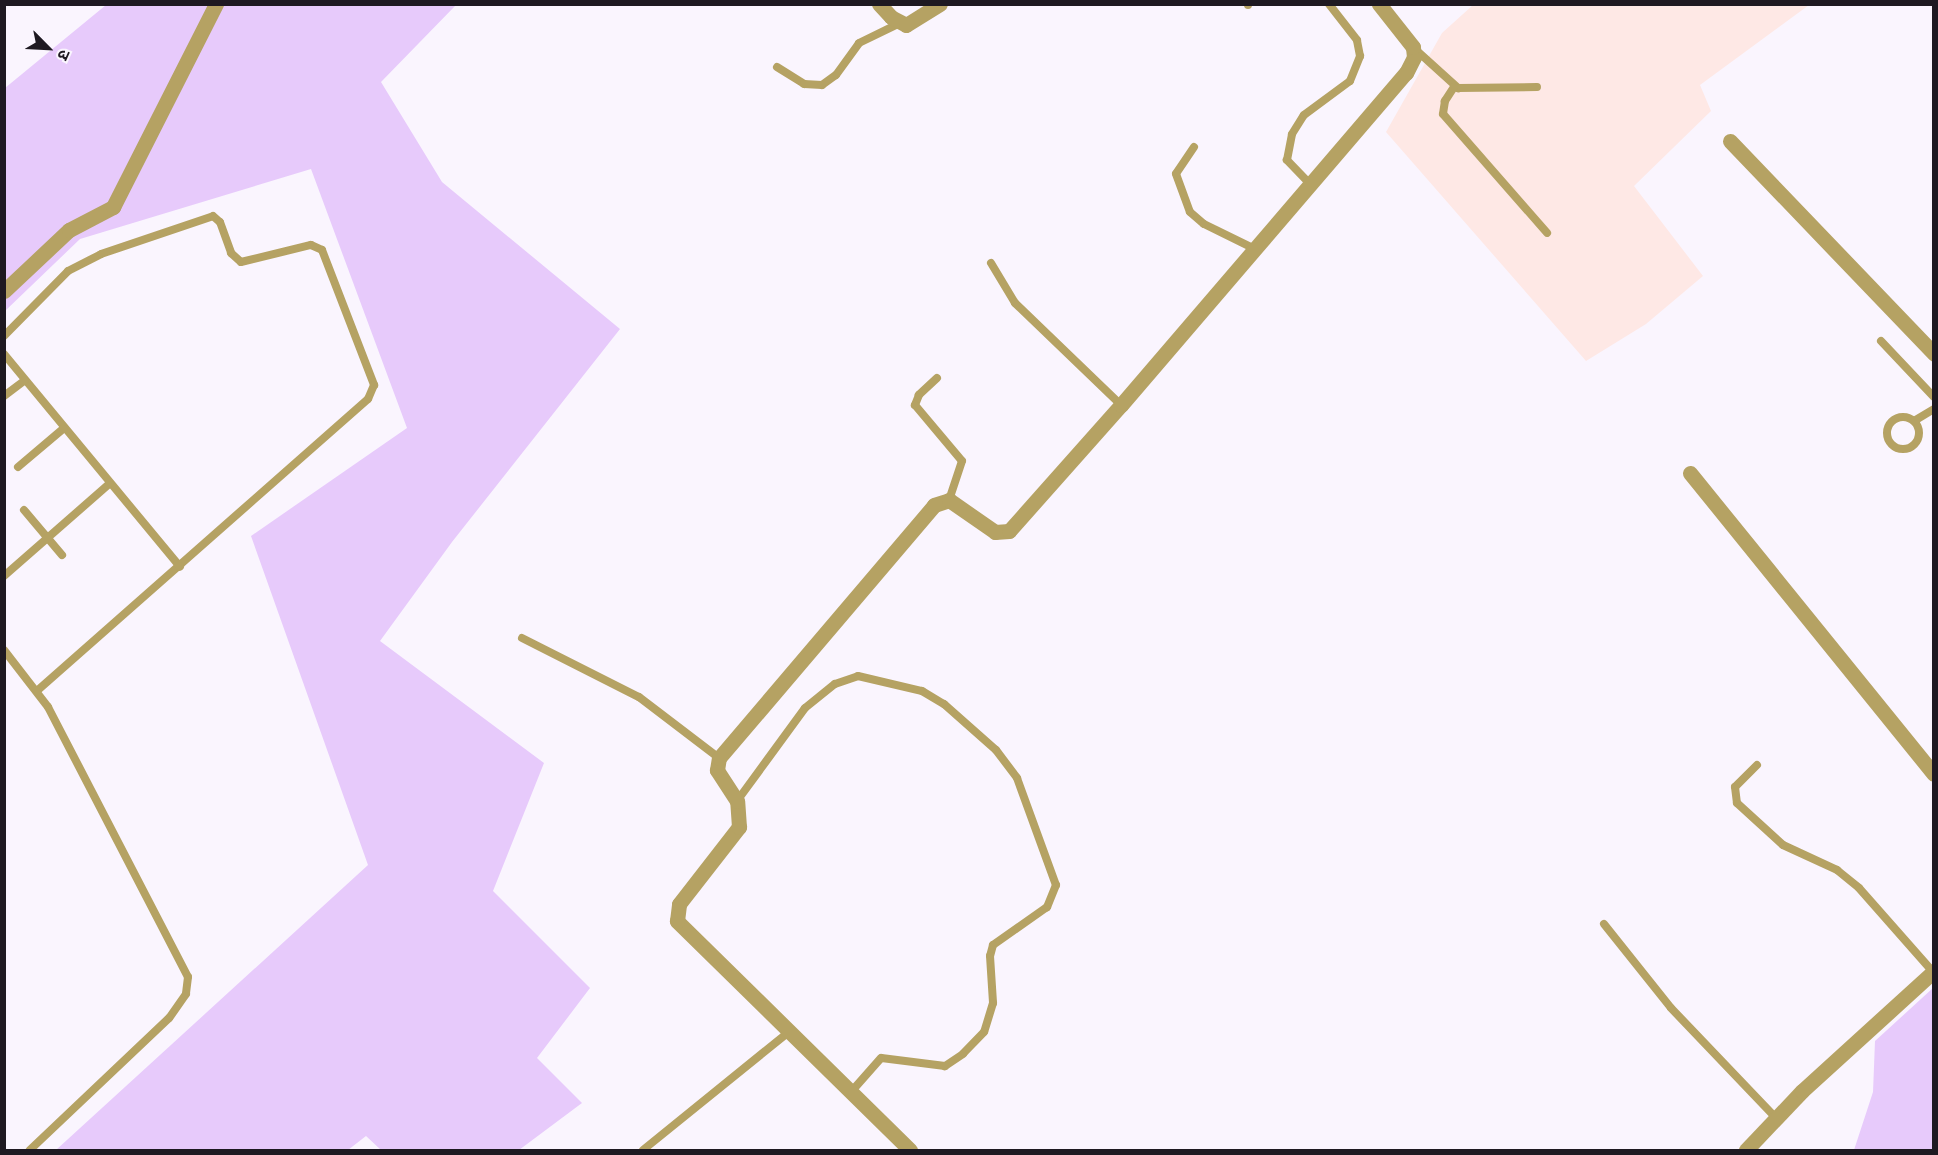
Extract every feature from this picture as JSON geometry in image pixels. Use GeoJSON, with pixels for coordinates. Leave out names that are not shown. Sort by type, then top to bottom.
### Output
{"type":"FeatureCollection","features":[{"type":"Feature","properties":{"kind":"street"},"geometry":{"type":"LineString","coordinates":[[4,291],[69,230],[113,207],[216,4]]}},
{"type":"Feature","properties":{"kind":"street"},"geometry":{"type":"LineString","coordinates":[[879,4],[900,23],[914,23],[940,4]]}},
{"type":"Feature","properties":{"kind":"street"},"geometry":{"type":"LineString","coordinates":[[910,1150],[790,1031],[679,926],[675,917],[679,904],[736,834],[741,821],[736,801],[717,770],[719,758],[934,505],[949,500],[995,532],[1009,531],[1121,405],[1312,186],[1406,73],[1414,57],[1413,47],[1379,4]]}},
{"type":"Feature","properties":{"kind":"street"},"geometry":{"type":"LineString","coordinates":[[1730,141],[1933,352]]}},
{"type":"Feature","properties":{"kind":"street"},"geometry":{"type":"LineString","coordinates":[[1690,473],[1934,774]]}},
{"type":"Feature","properties":{"kind":"street"},"geometry":{"type":"LineString","coordinates":[[1746,1150],[1776,1118],[1933,971]]}},
{"type":"Feature","properties":{"kind":"lane"},"geometry":{"type":"LineString","coordinates":[[1312,186],[1287,160],[1293,134],[1304,115],[1350,81],[1360,56],[1357,40],[1329,4]]}},
{"type":"Feature","properties":{"kind":"lane"},"geometry":{"type":"LineString","coordinates":[[777,67],[804,84],[822,85],[836,75],[860,43],[900,23]]}},
{"type":"Feature","properties":{"kind":"lane"},"geometry":{"type":"LineString","coordinates":[[1413,47],[1454,87],[1537,87]]}},
{"type":"Feature","properties":{"kind":"lane"},"geometry":{"type":"LineString","coordinates":[[1454,87],[1445,100],[1443,114],[1546,233]]}},
{"type":"Feature","properties":{"kind":"lane"},"geometry":{"type":"LineString","coordinates":[[1194,147],[1176,174],[1190,212],[1204,224],[1256,250]]}},
{"type":"Feature","properties":{"kind":"lane"},"geometry":{"type":"LineString","coordinates":[[4,336],[68,271],[100,254],[205,217],[219,219],[231,253],[241,261],[311,245],[322,250],[374,382],[373,393],[180,567],[38,690]]}},
{"type":"Feature","properties":{"kind":"lane"},"geometry":{"type":"LineString","coordinates":[[991,263],[1015,303],[1121,405]]}},
{"type":"Feature","properties":{"kind":"lane"},"geometry":{"type":"LineString","coordinates":[[1881,341],[1934,397]]}},
{"type":"Feature","properties":{"kind":"lane"},"geometry":{"type":"LineString","coordinates":[[4,354],[63,429],[180,567]]}},
{"type":"Feature","properties":{"kind":"lane"},"geometry":{"type":"LineString","coordinates":[[937,378],[919,395],[915,405],[962,461],[949,500]]}},
{"type":"Feature","properties":{"kind":"lane"},"geometry":{"type":"LineString","coordinates":[[4,396],[25,380]]}},
{"type":"Feature","properties":{"kind":"lane"},"geometry":{"type":"LineString","coordinates":[[1914,421],[1934,409]]}},
{"type":"Feature","properties":{"kind":"lane"},"geometry":{"type":"LineString","coordinates":[[1902,416],[1914,421],[1919,432],[1915,444],[1903,449],[1892,445],[1886,434],[1890,422],[1902,416]]}},
{"type":"Feature","properties":{"kind":"lane"},"geometry":{"type":"LineString","coordinates":[[18,467],[63,429]]}},
{"type":"Feature","properties":{"kind":"lane"},"geometry":{"type":"LineString","coordinates":[[4,576],[109,484]]}},
{"type":"Feature","properties":{"kind":"lane"},"geometry":{"type":"LineString","coordinates":[[24,510],[62,555]]}},
{"type":"Feature","properties":{"kind":"lane"},"geometry":{"type":"LineString","coordinates":[[522,638],[639,697],[719,758]]}},
{"type":"Feature","properties":{"kind":"lane"},"geometry":{"type":"LineString","coordinates":[[4,650],[38,690],[186,971],[188,985],[181,1004],[169,1018],[30,1150]]}},
{"type":"Feature","properties":{"kind":"lane"},"geometry":{"type":"LineString","coordinates":[[736,801],[806,708],[835,684],[858,676],[922,691],[944,704],[996,750],[1017,778],[1056,885],[1047,907],[993,945],[990,956],[993,1003],[984,1032],[963,1054],[945,1066],[881,1058],[851,1092]]}},
{"type":"Feature","properties":{"kind":"lane"},"geometry":{"type":"LineString","coordinates":[[1756,765],[1735,787],[1737,803],[1783,845],[1837,870],[1859,888],[1933,971]]}},
{"type":"Feature","properties":{"kind":"lane"},"geometry":{"type":"LineString","coordinates":[[1604,924],[1671,1008],[1776,1118]]}},
{"type":"Feature","properties":{"kind":"lane"},"geometry":{"type":"LineString","coordinates":[[643,1150],[790,1031]]}},
{"type":"Feature","properties":{"kind":"shaded area"},"geometry":{"type":"Polygon","coordinates":[[[106,5],[456,5],[381,82],[442,182],[620,329],[452,542],[380,641],[544,763],[493,891],[590,988],[537,1058],[582,1103],[519,1150],[381,1150],[366,1136],[348,1150],[56,1150],[368,865],[251,536],[407,428],[311,169],[80,239],[5,311],[5,88],[106,5]]]}},
{"type":"Feature","properties":{"kind":"shaded area"},"geometry":{"type":"Polygon","coordinates":[[[1473,5],[1809,5],[1700,85],[1711,111],[1634,186],[1703,276],[1646,324],[1586,361],[1386,132],[1442,33],[1473,5]]]}},
{"type":"Feature","properties":{"kind":"shaded area"},"geometry":{"type":"Polygon","coordinates":[[[1933,988],[1933,1150],[1854,1150],[1873,1092],[1875,1041],[1933,988]]]}}]}
